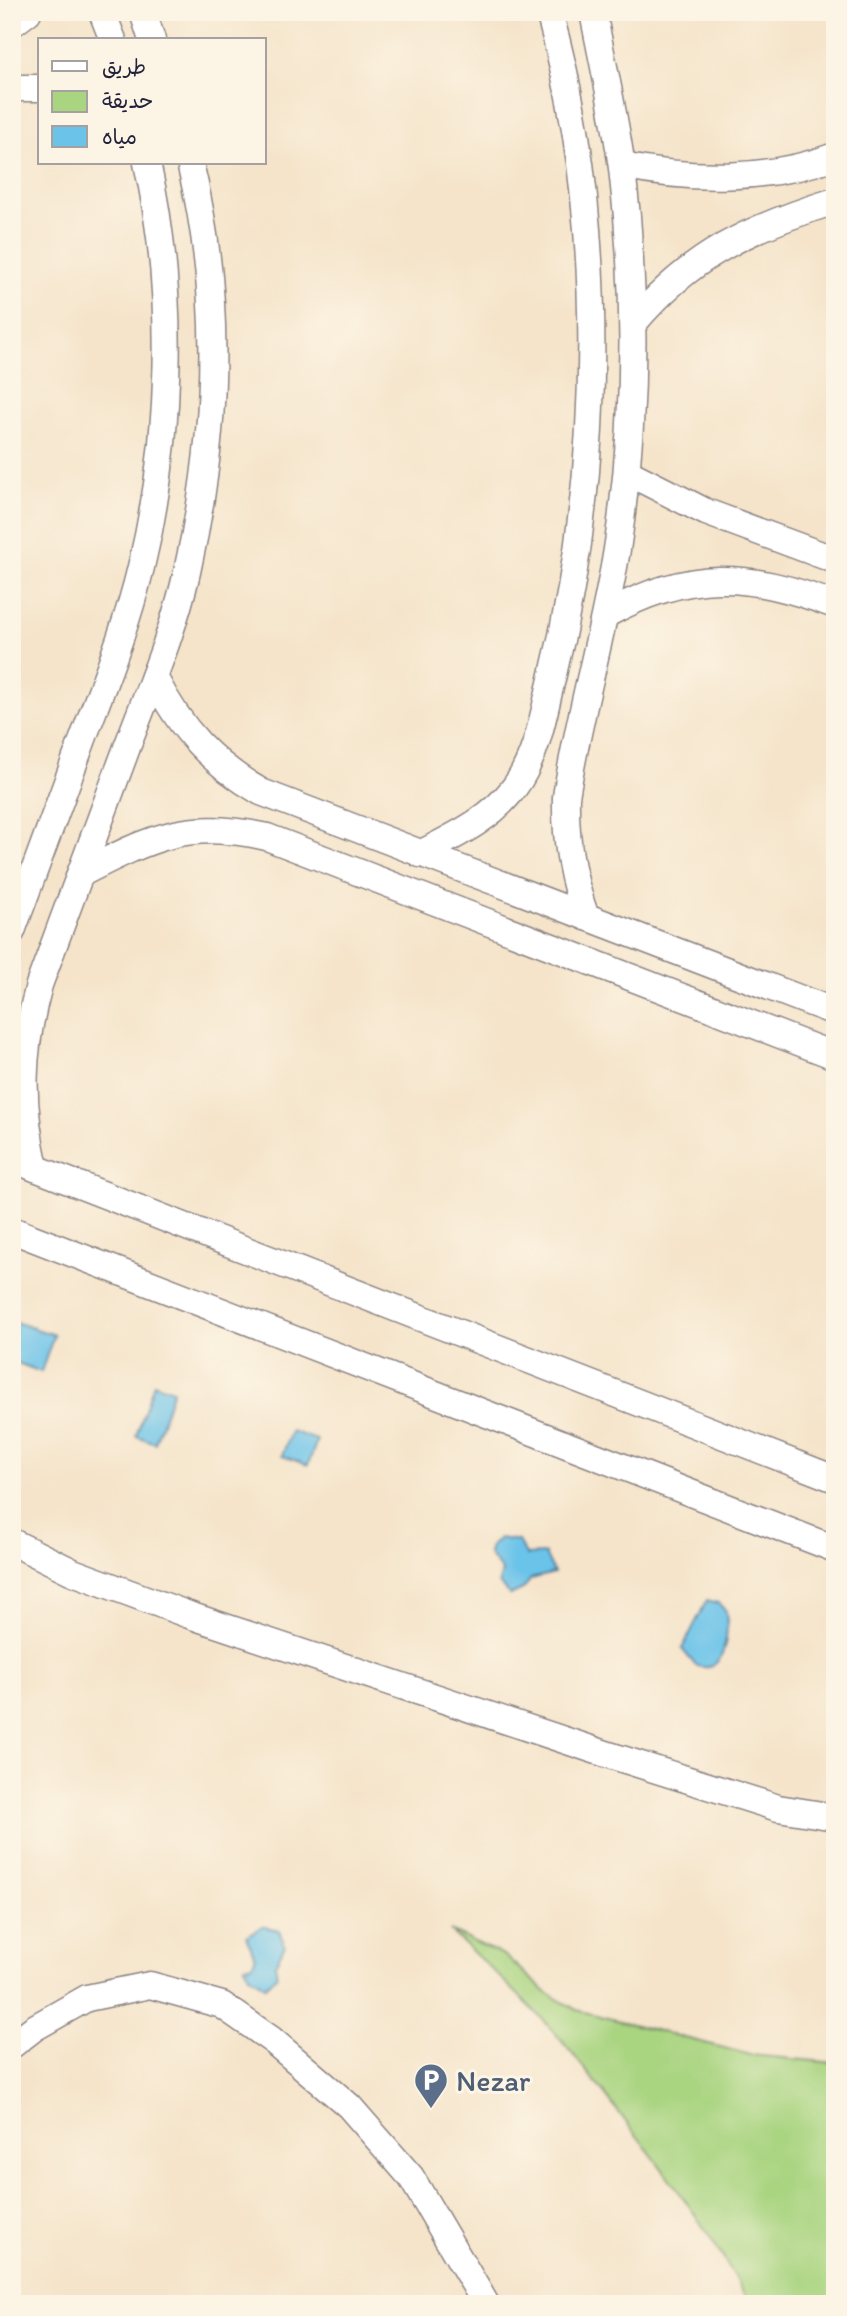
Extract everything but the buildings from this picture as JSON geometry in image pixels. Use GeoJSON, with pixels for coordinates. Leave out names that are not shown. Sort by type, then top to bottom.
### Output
{"type":"FeatureCollection","features":[{"type":"Feature","properties":{"kind":"street"},"geometry":{"type":"LineString","coordinates":[[12,24],[28,12]]}},
{"type":"Feature","properties":{"kind":"street"},"geometry":{"type":"LineString","coordinates":[[102,12],[112,38]]}},
{"type":"Feature","properties":{"kind":"street"},"geometry":{"type":"LineString","coordinates":[[143,12],[151,38]]}},
{"type":"Feature","properties":{"kind":"street"},"geometry":{"type":"LineString","coordinates":[[420,854],[473,826],[495,809],[514,788],[530,763],[556,661],[571,587],[589,430],[589,266],[569,103],[549,12]]}},
{"type":"Feature","properties":{"kind":"street"},"geometry":{"type":"LineString","coordinates":[[586,917],[575,889],[568,859],[566,797],[605,615],[626,472],[632,324],[631,271],[622,166],[593,12]]}},
{"type":"Feature","properties":{"kind":"street"},"geometry":{"type":"LineString","coordinates":[[12,88],[38,88]]}},
{"type":"Feature","properties":{"kind":"street"},"geometry":{"type":"LineString","coordinates":[[622,166],[665,174],[726,175],[793,167],[835,156]]}},
{"type":"Feature","properties":{"kind":"street"},"geometry":{"type":"LineString","coordinates":[[12,931],[124,630],[154,501],[166,369],[165,316],[159,237],[147,164]]}},
{"type":"Feature","properties":{"kind":"street"},"geometry":{"type":"LineString","coordinates":[[190,164],[207,261],[213,340],[211,419],[202,497],[186,575],[153,677],[39,985],[29,1021],[24,1058],[23,1095],[27,1132],[24,1164],[835,1479]]}},
{"type":"Feature","properties":{"kind":"street"},"geometry":{"type":"LineString","coordinates":[[632,324],[669,284],[712,252],[750,231],[835,201]]}},
{"type":"Feature","properties":{"kind":"street"},"geometry":{"type":"LineString","coordinates":[[626,472],[706,512],[835,560]]}},
{"type":"Feature","properties":{"kind":"street"},"geometry":{"type":"LineString","coordinates":[[605,615],[634,599],[668,587],[702,580],[773,584],[835,606]]}},
{"type":"Feature","properties":{"kind":"street"},"geometry":{"type":"LineString","coordinates":[[153,677],[168,706],[208,755],[233,775],[281,800],[835,1012]]}},
{"type":"Feature","properties":{"kind":"street"},"geometry":{"type":"LineString","coordinates":[[80,874],[139,844],[185,831],[240,831],[267,837],[835,1056]]}},
{"type":"Feature","properties":{"kind":"street"},"geometry":{"type":"LineString","coordinates":[[12,1230],[835,1549]]}},
{"type":"Feature","properties":{"kind":"street"},"geometry":{"type":"LineString","coordinates":[[12,1542],[73,1572],[202,1620],[778,1808],[835,1817]]}},
{"type":"Feature","properties":{"kind":"street"},"geometry":{"type":"LineString","coordinates":[[12,2045],[34,2028],[87,1998],[149,1985],[222,2005],[272,2040],[349,2106],[376,2136],[411,2177],[486,2304]]}},
{"type":"Feature","properties":{"kind":"green space"},"geometry":{"type":"Polygon","coordinates":[[[450,1931],[504,1955],[547,1993],[577,2010],[751,2055],[835,2063],[835,2304],[749,2304],[694,2212],[589,2074],[535,2011],[450,1931]]]}},
{"type":"Feature","properties":{"kind":"water"},"geometry":{"type":"Polygon","coordinates":[[[12,1321],[54,1335],[41,1372],[12,1361],[12,1321]]]}},
{"type":"Feature","properties":{"kind":"water"},"geometry":{"type":"Polygon","coordinates":[[[154,1383],[173,1390],[155,1443],[136,1436],[154,1383]]]}},
{"type":"Feature","properties":{"kind":"water"},"geometry":{"type":"Polygon","coordinates":[[[291,1431],[317,1440],[308,1465],[282,1456],[291,1431]]]}},
{"type":"Feature","properties":{"kind":"water"},"geometry":{"type":"Polygon","coordinates":[[[499,1538],[518,1541],[526,1555],[545,1554],[554,1573],[531,1579],[523,1589],[510,1595],[499,1584],[502,1571],[489,1555],[490,1547],[499,1538]]]}},
{"type":"Feature","properties":{"kind":"water"},"geometry":{"type":"Polygon","coordinates":[[[707,1600],[718,1603],[726,1611],[727,1626],[720,1659],[705,1667],[696,1666],[682,1649],[707,1600]]]}},
{"type":"Feature","properties":{"kind":"water"},"geometry":{"type":"Polygon","coordinates":[[[263,1926],[279,1931],[285,1945],[275,1965],[277,1976],[265,1986],[249,1975],[245,1966],[253,1964],[255,1958],[247,1936],[263,1926]]]}},
{"type":"Feature","properties":{"kind":"place","name":"Nezar"},"geometry":{"type":"Point","coordinates":[431,2110]}}]}
